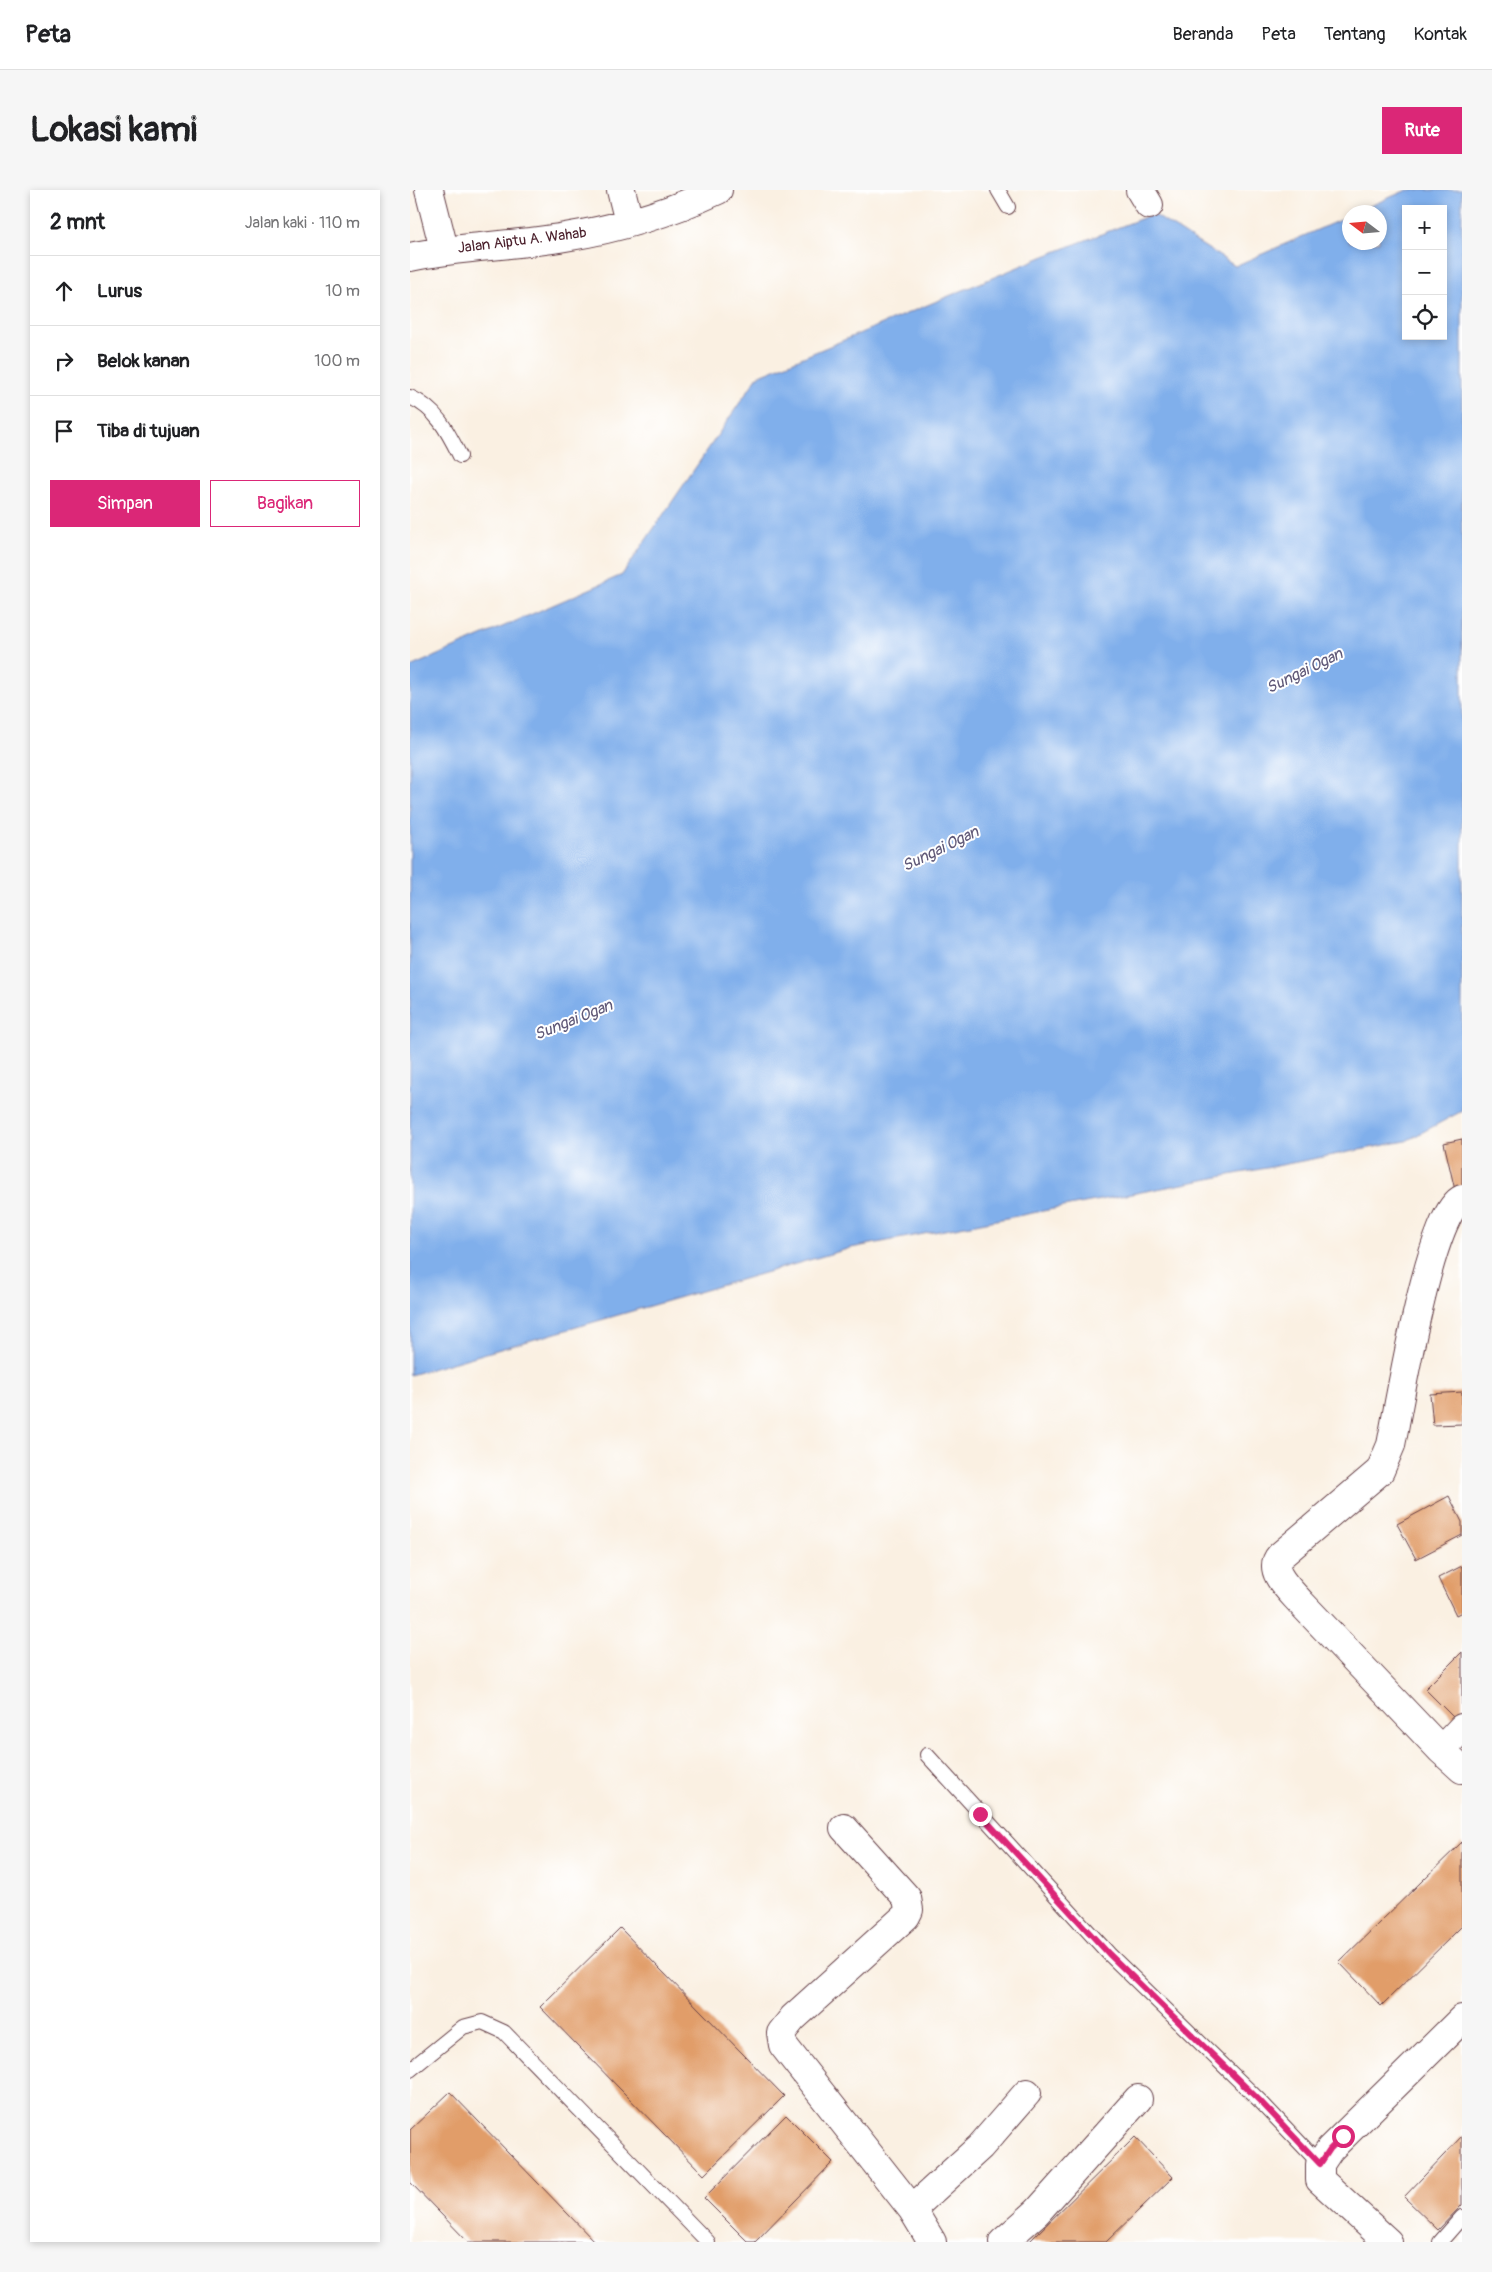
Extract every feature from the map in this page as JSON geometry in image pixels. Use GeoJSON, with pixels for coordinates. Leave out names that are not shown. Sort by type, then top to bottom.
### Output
{"type":"FeatureCollection","features":[{"type":"Feature","properties":{"kind":"street"},"geometry":{"type":"LineString","coordinates":[[429,190],[444,250]]}},
{"type":"Feature","properties":{"kind":"street"},"geometry":{"type":"LineString","coordinates":[[621,190],[628,222]]}},
{"type":"Feature","properties":{"kind":"street","name":"Jalan Aiptu A. Wahab"},"geometry":{"type":"LineString","coordinates":[[410,256],[444,250],[565,237],[628,222],[718,190]]}},
{"type":"Feature","properties":{"kind":"street"},"geometry":{"type":"LineString","coordinates":[[1462,1199],[1456,1202],[1447,1214],[1426,1276],[1391,1445],[1386,1460],[1380,1471],[1280,1556],[1275,1561],[1274,1568],[1281,1580],[1302,1604],[1441,1750],[1462,1769]]}},
{"type":"Feature","properties":{"kind":"street"},"geometry":{"type":"LineString","coordinates":[[1441,1750],[1462,1728]]}},
{"type":"Feature","properties":{"kind":"street"},"geometry":{"type":"LineString","coordinates":[[844,1828],[907,1898],[908,1910],[906,1916],[793,2018],[781,2033],[783,2045],[912,2209],[932,2242]]}},
{"type":"Feature","properties":{"kind":"street"},"geometry":{"type":"LineString","coordinates":[[1383,2240],[1320,2180],[1320,2164],[1330,2149],[1462,2019]]}},
{"type":"Feature","properties":{"kind":"street"},"geometry":{"type":"LineString","coordinates":[[912,2209],[980,2147],[1027,2093]]}},
{"type":"Feature","properties":{"kind":"street"},"geometry":{"type":"LineString","coordinates":[[1003,2242],[1037,2212],[1138,2099]]}},
{"type":"Feature","properties":{"kind":"lane"},"geometry":{"type":"LineString","coordinates":[[998,190],[1008,207]]}},
{"type":"Feature","properties":{"kind":"lane"},"geometry":{"type":"LineString","coordinates":[[410,398],[438,417],[445,426],[460,456]]}},
{"type":"Feature","properties":{"kind":"lane"},"geometry":{"type":"LineString","coordinates":[[927,1756],[1109,1954],[1261,2102],[1320,2164]]}},
{"type":"Feature","properties":{"kind":"lane"},"geometry":{"type":"LineString","coordinates":[[410,2070],[463,2027],[482,2022],[504,2032],[708,2242]]}},
{"type":"Feature","properties":{"kind":"lane"},"geometry":{"type":"LineString","coordinates":[[1440,2242],[1462,2217]]}},
{"type":"Feature","properties":{"kind":"water","name":"Sungai Ogan"},"geometry":{"type":"Polygon","coordinates":[[[1407,190],[1462,190],[1462,1111],[1406,1141],[851,1248],[410,1375],[410,667],[622,575],[758,376],[1042,257],[1153,214],[1235,266],[1342,219],[1342,250],[1387,250],[1387,205],[1372,205],[1407,190]]]}},
{"type":"Feature","properties":{"kind":"building"},"geometry":{"type":"Polygon","coordinates":[[[1462,1139],[1462,1189],[1455,1190],[1444,1143],[1462,1139]]]}},
{"type":"Feature","properties":{"kind":"building"},"geometry":{"type":"Polygon","coordinates":[[[1462,1392],[1462,1424],[1433,1425],[1430,1394],[1462,1392]]]}},
{"type":"Feature","properties":{"kind":"building"},"geometry":{"type":"Polygon","coordinates":[[[1449,1496],[1462,1522],[1462,1535],[1416,1559],[1397,1524],[1449,1496]]]}},
{"type":"Feature","properties":{"kind":"building"},"geometry":{"type":"Polygon","coordinates":[[[1462,1566],[1462,1612],[1456,1615],[1438,1578],[1462,1566]]]}},
{"type":"Feature","properties":{"kind":"building"},"geometry":{"type":"Polygon","coordinates":[[[1462,1652],[1462,1714],[1456,1720],[1425,1689],[1462,1652]]]}},
{"type":"Feature","properties":{"kind":"building"},"geometry":{"type":"Polygon","coordinates":[[[1462,1842],[1462,1926],[1381,2006],[1339,1962],[1462,1842]]]}},
{"type":"Feature","properties":{"kind":"building"},"geometry":{"type":"Polygon","coordinates":[[[620,1928],[784,2096],[704,2175],[540,2007],[620,1928]]]}},
{"type":"Feature","properties":{"kind":"building"},"geometry":{"type":"Polygon","coordinates":[[[450,2092],[595,2242],[468,2242],[410,2182],[410,2130],[450,2092]]]}},
{"type":"Feature","properties":{"kind":"building"},"geometry":{"type":"Polygon","coordinates":[[[786,2115],[833,2162],[755,2242],[748,2242],[704,2198],[786,2115]]]}},
{"type":"Feature","properties":{"kind":"building"},"geometry":{"type":"Polygon","coordinates":[[[1462,2136],[1462,2205],[1438,2230],[1404,2197],[1462,2136]]]}},
{"type":"Feature","properties":{"kind":"building"},"geometry":{"type":"Polygon","coordinates":[[[1135,2137],[1173,2177],[1106,2242],[1029,2242],[1135,2137]]]}},
{"type":"Feature","properties":{"kind":"route"},"geometry":{"type":"LineString","coordinates":[[980,1814],[1109,1954],[1261,2102],[1320,2164],[1330,2149],[1343,2136]]}}]}
